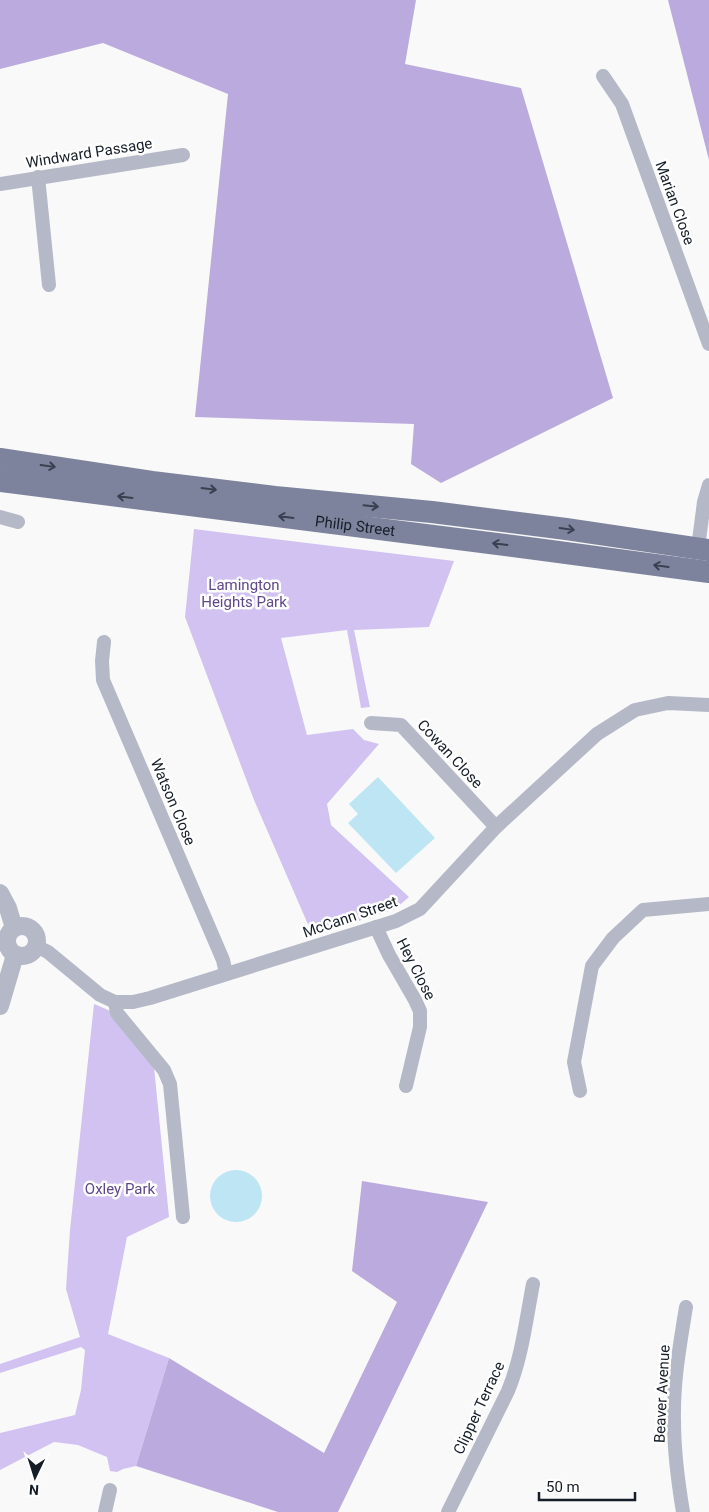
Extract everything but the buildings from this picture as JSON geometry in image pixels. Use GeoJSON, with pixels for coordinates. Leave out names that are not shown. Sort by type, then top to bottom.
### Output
{"type":"FeatureCollection","features":[{"type":"Feature","properties":{"kind":"main road","name":"Philip Street"},"geometry":{"type":"LineString","coordinates":[[0,460],[275,497],[432,512],[703,549]]}},
{"type":"Feature","properties":{"kind":"main road","name":"Philip Street"},"geometry":{"type":"LineString","coordinates":[[0,481],[709,572]]}},
{"type":"Feature","properties":{"kind":"street","name":"Marian Close"},"geometry":{"type":"LineString","coordinates":[[603,76],[622,104],[709,344]]}},
{"type":"Feature","properties":{"kind":"street","name":"Windward Passage"},"geometry":{"type":"LineString","coordinates":[[0,184],[183,155]]}},
{"type":"Feature","properties":{"kind":"street"},"geometry":{"type":"LineString","coordinates":[[38,177],[50,285]]}},
{"type":"Feature","properties":{"kind":"street"},"geometry":{"type":"LineString","coordinates":[[703,549],[704,502],[709,486]]}},
{"type":"Feature","properties":{"kind":"street"},"geometry":{"type":"LineString","coordinates":[[0,517],[18,522]]}},
{"type":"Feature","properties":{"kind":"street","name":"Watson Close"},"geometry":{"type":"LineString","coordinates":[[104,642],[103,680],[223,960],[226,973]]}},
{"type":"Feature","properties":{"kind":"street","name":"McCann Street"},"geometry":{"type":"LineString","coordinates":[[115,1002],[133,1002],[150,998],[396,921],[420,909],[496,827],[597,734],[635,710],[668,703],[709,705]]}},
{"type":"Feature","properties":{"kind":"street","name":"Cowan Close"},"geometry":{"type":"LineString","coordinates":[[371,723],[401,725],[496,827]]}},
{"type":"Feature","properties":{"kind":"street"},"geometry":{"type":"LineString","coordinates":[[0,893],[8,908],[14,928]]}},
{"type":"Feature","properties":{"kind":"street"},"geometry":{"type":"LineString","coordinates":[[580,1091],[574,1062],[592,966],[613,938],[643,910],[709,904]]}},
{"type":"Feature","properties":{"kind":"street"},"geometry":{"type":"LineString","coordinates":[[19,926],[29,928],[36,936],[36,946],[33,952],[21,956],[10,952],[6,942],[7,936],[14,928],[19,926]]}},
{"type":"Feature","properties":{"kind":"street","name":"Hey Close"},"geometry":{"type":"LineString","coordinates":[[376,927],[389,955],[416,1000],[420,1011],[420,1027],[406,1086]]}},
{"type":"Feature","properties":{"kind":"street"},"geometry":{"type":"LineString","coordinates":[[36,946],[48,952],[100,995],[115,1002],[117,1013],[164,1070],[170,1084],[183,1217]]}},
{"type":"Feature","properties":{"kind":"street"},"geometry":{"type":"LineString","coordinates":[[0,1006],[15,955]]}},
{"type":"Feature","properties":{"kind":"street","name":"Clipper Terrace"},"geometry":{"type":"LineString","coordinates":[[448,1512],[508,1392],[520,1356],[533,1284]]}},
{"type":"Feature","properties":{"kind":"street","name":"Beaver Avenue"},"geometry":{"type":"LineString","coordinates":[[683,1512],[677,1475],[674,1420],[677,1365],[686,1307]]}},
{"type":"Feature","properties":{"kind":"street"},"geometry":{"type":"LineString","coordinates":[[105,1512],[110,1490]]}},
{"type":"Feature","properties":{"kind":"green space","name":"Lamington Heights Park"},"geometry":{"type":"Polygon","coordinates":[[[194,529],[454,561],[429,627],[354,630],[370,707],[361,708],[347,630],[281,638],[307,735],[353,729],[364,740],[379,744],[327,804],[331,825],[409,897],[395,909],[313,936],[254,800],[185,617],[194,529]]]}},
{"type":"Feature","properties":{"kind":"green space","name":"Oxley Park"},"geometry":{"type":"Polygon","coordinates":[[[94,1004],[113,1012],[153,1057],[169,1217],[127,1237],[108,1334],[169,1358],[136,1466],[117,1472],[110,1471],[107,1457],[78,1445],[54,1442],[0,1470],[0,1433],[75,1415],[81,1390],[85,1350],[81,1347],[0,1373],[0,1364],[80,1337],[66,1289],[70,1230],[94,1004]]]}},
{"type":"Feature","properties":{"kind":"shaded area"},"geometry":{"type":"Polygon","coordinates":[[[0,0],[416,0],[405,64],[521,88],[613,398],[441,483],[411,464],[414,424],[195,417],[228,94],[103,43],[0,69],[0,0]]]}},
{"type":"Feature","properties":{"kind":"shaded area"},"geometry":{"type":"Polygon","coordinates":[[[668,0],[709,0],[709,160],[668,0]]]}},
{"type":"Feature","properties":{"kind":"shaded area"},"geometry":{"type":"Polygon","coordinates":[[[362,1181],[488,1202],[338,1512],[278,1512],[136,1466],[169,1358],[324,1453],[397,1302],[352,1271],[362,1181]]]}}]}
